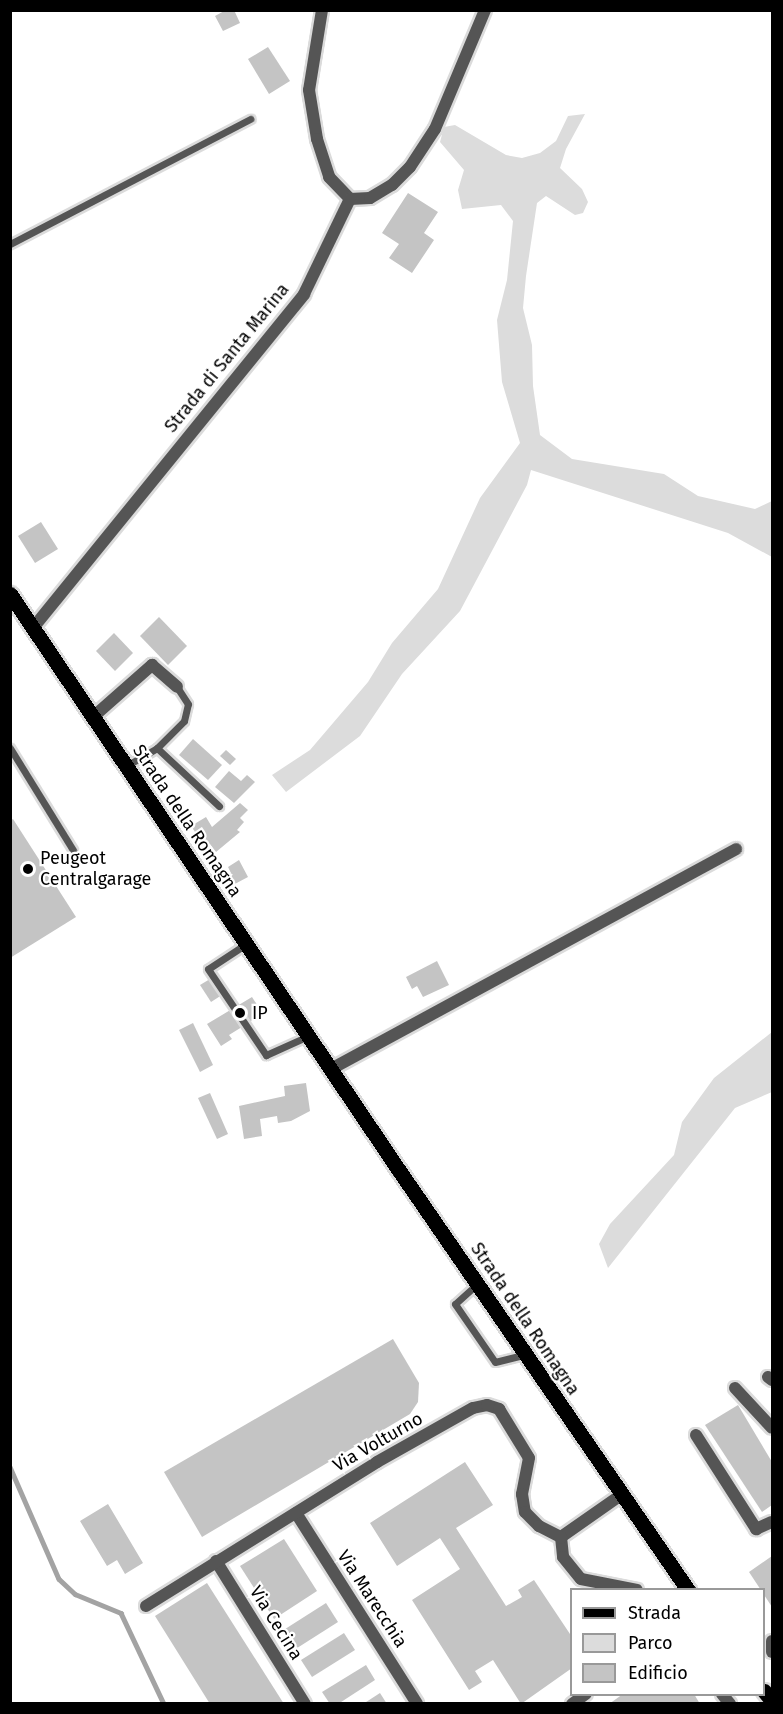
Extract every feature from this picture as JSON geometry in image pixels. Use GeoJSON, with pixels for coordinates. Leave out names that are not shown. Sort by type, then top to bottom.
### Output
{"type":"FeatureCollection","features":[{"type":"Feature","properties":{"kind":"main road","name":"Strada della Romagna"},"geometry":{"type":"LineString","coordinates":[[10,594],[621,1496],[687,1588]]}},
{"type":"Feature","properties":{"kind":"street"},"geometry":{"type":"LineString","coordinates":[[322,10],[309,90],[316,140],[329,177],[350,199],[370,198],[392,185],[410,167],[435,129],[485,10]]}},
{"type":"Feature","properties":{"kind":"street","name":"Strada di Santa Marina"},"geometry":{"type":"LineString","coordinates":[[33,628],[304,294],[350,199]]}},
{"type":"Feature","properties":{"kind":"street"},"geometry":{"type":"LineString","coordinates":[[93,717],[152,664],[177,687]]}},
{"type":"Feature","properties":{"kind":"street"},"geometry":{"type":"LineString","coordinates":[[331,1069],[736,849]]}},
{"type":"Feature","properties":{"kind":"street"},"geometry":{"type":"LineString","coordinates":[[735,1388],[772,1428]]}},
{"type":"Feature","properties":{"kind":"street","name":"Via Volturno"},"geometry":{"type":"LineString","coordinates":[[146,1606],[216,1561],[463,1414],[486,1405],[499,1409],[529,1458],[522,1494],[525,1512],[539,1526],[561,1537]]}},
{"type":"Feature","properties":{"kind":"street"},"geometry":{"type":"LineString","coordinates":[[696,1435],[756,1529],[772,1522]]}},
{"type":"Feature","properties":{"kind":"street"},"geometry":{"type":"LineString","coordinates":[[621,1496],[561,1537],[566,1563],[581,1579],[627,1588]]}},
{"type":"Feature","properties":{"kind":"street","name":"Via Marecchia"},"geometry":{"type":"LineString","coordinates":[[296,1513],[417,1704]]}},
{"type":"Feature","properties":{"kind":"street","name":"Via Cecina"},"geometry":{"type":"LineString","coordinates":[[216,1561],[305,1704]]}},
{"type":"Feature","properties":{"kind":"street"},"geometry":{"type":"LineString","coordinates":[[772,1641],[772,1652]]}},
{"type":"Feature","properties":{"kind":"lane"},"geometry":{"type":"LineString","coordinates":[[10,244],[250,119]]}},
{"type":"Feature","properties":{"kind":"lane"},"geometry":{"type":"LineString","coordinates":[[126,766],[157,748],[184,721],[188,704],[177,687]]}},
{"type":"Feature","properties":{"kind":"lane"},"geometry":{"type":"LineString","coordinates":[[10,748],[73,850]]}},
{"type":"Feature","properties":{"kind":"lane"},"geometry":{"type":"LineString","coordinates":[[157,748],[219,806]]}},
{"type":"Feature","properties":{"kind":"lane"},"geometry":{"type":"LineString","coordinates":[[246,944],[208,969],[266,1055],[308,1036]]}},
{"type":"Feature","properties":{"kind":"lane"},"geometry":{"type":"LineString","coordinates":[[478,1283],[455,1305],[495,1362],[526,1354]]}},
{"type":"Feature","properties":{"kind":"green space"},"geometry":{"type":"Polygon","coordinates":[[[585,114],[566,149],[560,168],[582,189],[588,202],[583,213],[575,215],[546,196],[537,203],[526,276],[523,308],[532,345],[533,386],[540,435],[572,459],[664,474],[698,496],[755,509],[772,501],[772,557],[728,533],[531,470],[527,485],[460,611],[402,674],[360,736],[286,792],[272,775],[310,750],[368,682],[392,643],[438,589],[480,498],[520,443],[502,382],[497,320],[507,280],[513,221],[501,205],[462,209],[458,190],[464,170],[440,142],[444,127],[455,125],[506,155],[522,158],[540,153],[556,141],[568,116],[585,114]]]}},
{"type":"Feature","properties":{"kind":"green space"},"geometry":{"type":"Polygon","coordinates":[[[772,1032],[772,1092],[735,1108],[608,1268],[599,1244],[610,1224],[674,1155],[682,1122],[714,1078],[772,1032]]]}},
{"type":"Feature","properties":{"kind":"building"},"geometry":{"type":"Polygon","coordinates":[[[226,10],[234,10],[240,23],[223,31],[215,16],[226,10]]]}},
{"type":"Feature","properties":{"kind":"building"},"geometry":{"type":"Polygon","coordinates":[[[268,47],[290,81],[269,94],[248,59],[268,47]]]}},
{"type":"Feature","properties":{"kind":"building"},"geometry":{"type":"Polygon","coordinates":[[[408,193],[438,212],[424,233],[434,240],[412,273],[389,258],[399,244],[382,233],[408,193]]]}},
{"type":"Feature","properties":{"kind":"building"},"geometry":{"type":"Polygon","coordinates":[[[41,522],[58,549],[35,563],[18,536],[41,522]]]}},
{"type":"Feature","properties":{"kind":"building"},"geometry":{"type":"Polygon","coordinates":[[[159,617],[187,646],[168,665],[140,636],[159,617]]]}},
{"type":"Feature","properties":{"kind":"building"},"geometry":{"type":"Polygon","coordinates":[[[114,633],[133,653],[115,671],[96,651],[114,633]]]}},
{"type":"Feature","properties":{"kind":"building"},"geometry":{"type":"Polygon","coordinates":[[[193,739],[222,765],[208,780],[179,755],[193,739]]]}},
{"type":"Feature","properties":{"kind":"building"},"geometry":{"type":"Polygon","coordinates":[[[226,750],[236,759],[230,765],[220,756],[226,750]]]}},
{"type":"Feature","properties":{"kind":"building"},"geometry":{"type":"Polygon","coordinates":[[[229,771],[241,781],[247,775],[255,782],[234,803],[215,787],[229,771]]]}},
{"type":"Feature","properties":{"kind":"building"},"geometry":{"type":"Polygon","coordinates":[[[240,803],[248,810],[240,818],[244,822],[237,830],[240,832],[216,852],[210,844],[205,847],[191,826],[206,817],[212,827],[240,803]]]}},
{"type":"Feature","properties":{"kind":"building","name":"Peugeot Centralgarage"},"geometry":{"type":"Polygon","coordinates":[[[13,819],[76,917],[10,958],[10,821],[13,819]]]}},
{"type":"Feature","properties":{"kind":"building"},"geometry":{"type":"Polygon","coordinates":[[[239,860],[248,877],[231,886],[225,876],[231,873],[228,867],[239,860]]]}},
{"type":"Feature","properties":{"kind":"building"},"geometry":{"type":"Polygon","coordinates":[[[437,961],[449,985],[423,997],[417,986],[412,989],[406,977],[437,961]]]}},
{"type":"Feature","properties":{"kind":"building"},"geometry":{"type":"Polygon","coordinates":[[[215,976],[225,993],[211,1002],[200,985],[215,976]]]}},
{"type":"Feature","properties":{"kind":"building"},"geometry":{"type":"Polygon","coordinates":[[[252,997],[263,1014],[229,1035],[232,1039],[221,1046],[207,1024],[252,997]]]}},
{"type":"Feature","properties":{"kind":"building"},"geometry":{"type":"Polygon","coordinates":[[[193,1023],[213,1065],[200,1072],[179,1030],[193,1023]]]}},
{"type":"Feature","properties":{"kind":"building"},"geometry":{"type":"Polygon","coordinates":[[[306,1083],[310,1111],[291,1121],[278,1123],[277,1116],[260,1119],[262,1136],[244,1139],[239,1106],[285,1096],[284,1086],[306,1083]]]}},
{"type":"Feature","properties":{"kind":"building"},"geometry":{"type":"Polygon","coordinates":[[[210,1093],[228,1134],[217,1139],[198,1098],[210,1093]]]}},
{"type":"Feature","properties":{"kind":"building"},"geometry":{"type":"Polygon","coordinates":[[[393,1339],[419,1383],[418,1402],[410,1414],[202,1537],[164,1472],[393,1339]]]}},
{"type":"Feature","properties":{"kind":"building"},"geometry":{"type":"Polygon","coordinates":[[[738,1405],[772,1462],[772,1505],[762,1512],[705,1425],[738,1405]]]}},
{"type":"Feature","properties":{"kind":"building"},"geometry":{"type":"Polygon","coordinates":[[[465,1462],[493,1505],[456,1528],[506,1606],[522,1597],[518,1590],[534,1580],[570,1634],[570,1669],[521,1704],[493,1660],[475,1671],[482,1682],[469,1690],[412,1600],[460,1569],[440,1538],[397,1566],[370,1523],[465,1462]]]}},
{"type":"Feature","properties":{"kind":"building"},"geometry":{"type":"Polygon","coordinates":[[[108,1504],[143,1563],[125,1574],[117,1560],[107,1566],[80,1521],[108,1504]]]}},
{"type":"Feature","properties":{"kind":"building"},"geometry":{"type":"Polygon","coordinates":[[[284,1539],[317,1591],[274,1619],[240,1566],[284,1539]]]}},
{"type":"Feature","properties":{"kind":"building"},"geometry":{"type":"Polygon","coordinates":[[[772,1556],[772,1607],[765,1596],[765,1588],[760,1588],[749,1572],[772,1556]]]}},
{"type":"Feature","properties":{"kind":"building"},"geometry":{"type":"Polygon","coordinates":[[[207,1583],[284,1704],[210,1704],[155,1616],[207,1583]]]}},
{"type":"Feature","properties":{"kind":"building"},"geometry":{"type":"Polygon","coordinates":[[[326,1603],[338,1622],[294,1650],[282,1631],[326,1603]]]}},
{"type":"Feature","properties":{"kind":"building"},"geometry":{"type":"Polygon","coordinates":[[[344,1633],[355,1650],[312,1677],[301,1660],[344,1633]]]}},
{"type":"Feature","properties":{"kind":"building"},"geometry":{"type":"Polygon","coordinates":[[[366,1665],[375,1680],[338,1704],[330,1704],[322,1692],[366,1665]]]}},
{"type":"Feature","properties":{"kind":"building"},"geometry":{"type":"Polygon","coordinates":[[[380,1693],[387,1704],[363,1704],[380,1693]]]}},
{"type":"Feature","properties":{"kind":"building"},"geometry":{"type":"Polygon","coordinates":[[[620,1696],[695,1696],[700,1704],[609,1704],[620,1696]]]}},
{"type":"Feature","properties":{"kind":"waterway"},"geometry":{"type":"LineString","coordinates":[[10,1467],[59,1579],[75,1594],[121,1613],[164,1704]]}},
{"type":"Feature","properties":{"kind":"place","name":"Peugeot Centralgarage"},"geometry":{"type":"Point","coordinates":[28,869]}},
{"type":"Feature","properties":{"kind":"place","name":"IP"},"geometry":{"type":"Point","coordinates":[240,1013]}}]}
